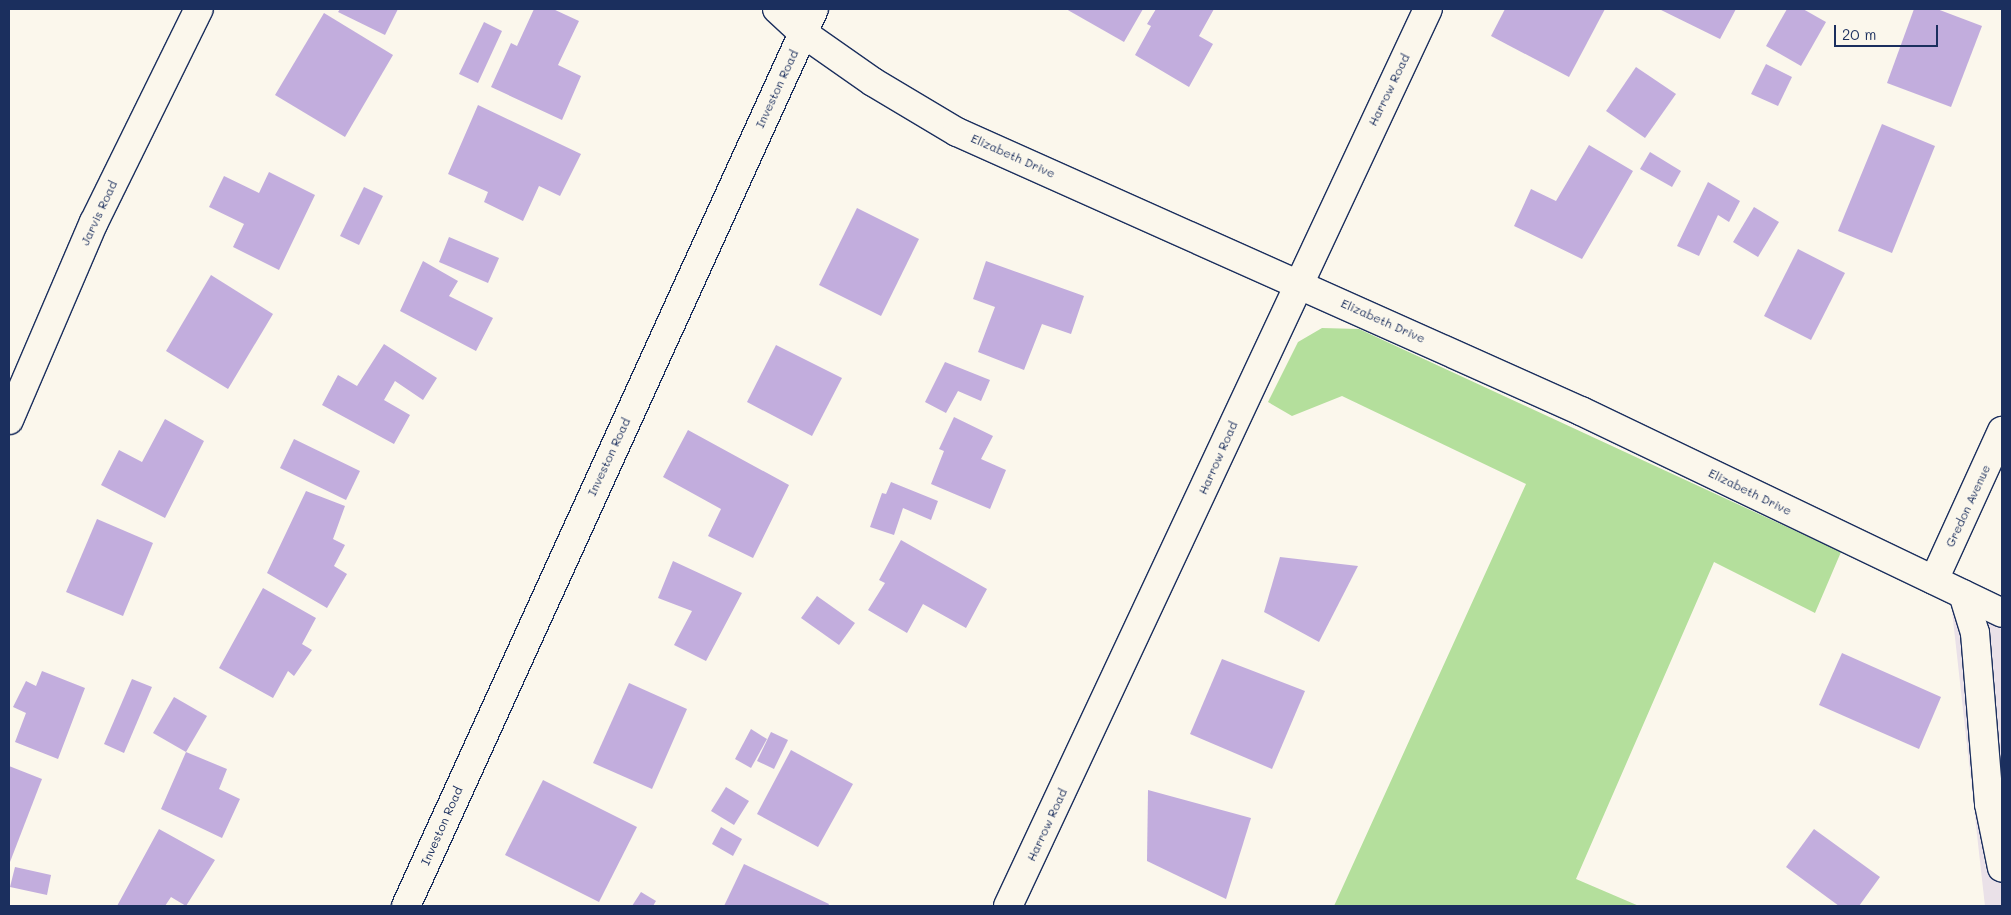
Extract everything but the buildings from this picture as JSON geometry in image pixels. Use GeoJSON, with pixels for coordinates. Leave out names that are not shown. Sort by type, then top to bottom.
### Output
{"type":"FeatureCollection","features":[{"type":"Feature","properties":{"kind":"street","name":"Jarvis Road"},"geometry":{"type":"LineString","coordinates":[[9,420],[94,222],[199,9]]}},
{"type":"Feature","properties":{"kind":"street","name":"Elizabeth Drive"},"geometry":{"type":"LineString","coordinates":[[777,9],[803,33],[873,82],[958,132],[1297,282],[1581,411],[2002,613]]}},
{"type":"Feature","properties":{"kind":"street","name":"Investon Road"},"geometry":{"type":"LineString","coordinates":[[406,906],[814,9]]}},
{"type":"Feature","properties":{"kind":"street","name":"Harrow Road"},"geometry":{"type":"LineString","coordinates":[[1008,906],[1172,561],[1297,282],[1428,9]]}},
{"type":"Feature","properties":{"kind":"street","name":"Gredon Avenue"},"geometry":{"type":"LineString","coordinates":[[1934,580],[2002,431]]}},
{"type":"Feature","properties":{"kind":"street"},"geometry":{"type":"LineString","coordinates":[[1963,594],[1975,633],[1989,804],[2002,868]]}},
{"type":"Feature","properties":{"kind":"shaded area"},"geometry":{"type":"Polygon","coordinates":[[[1951,602],[2002,626],[2002,906],[1985,906],[1951,602]]]}},
{"type":"Feature","properties":{"kind":"green space"},"geometry":{"type":"Polygon","coordinates":[[[1322,328],[1359,329],[1841,552],[1815,613],[1714,562],[1576,879],[1639,906],[1334,906],[1526,484],[1342,396],[1292,416],[1268,402],[1298,342],[1322,328]]]}}]}
